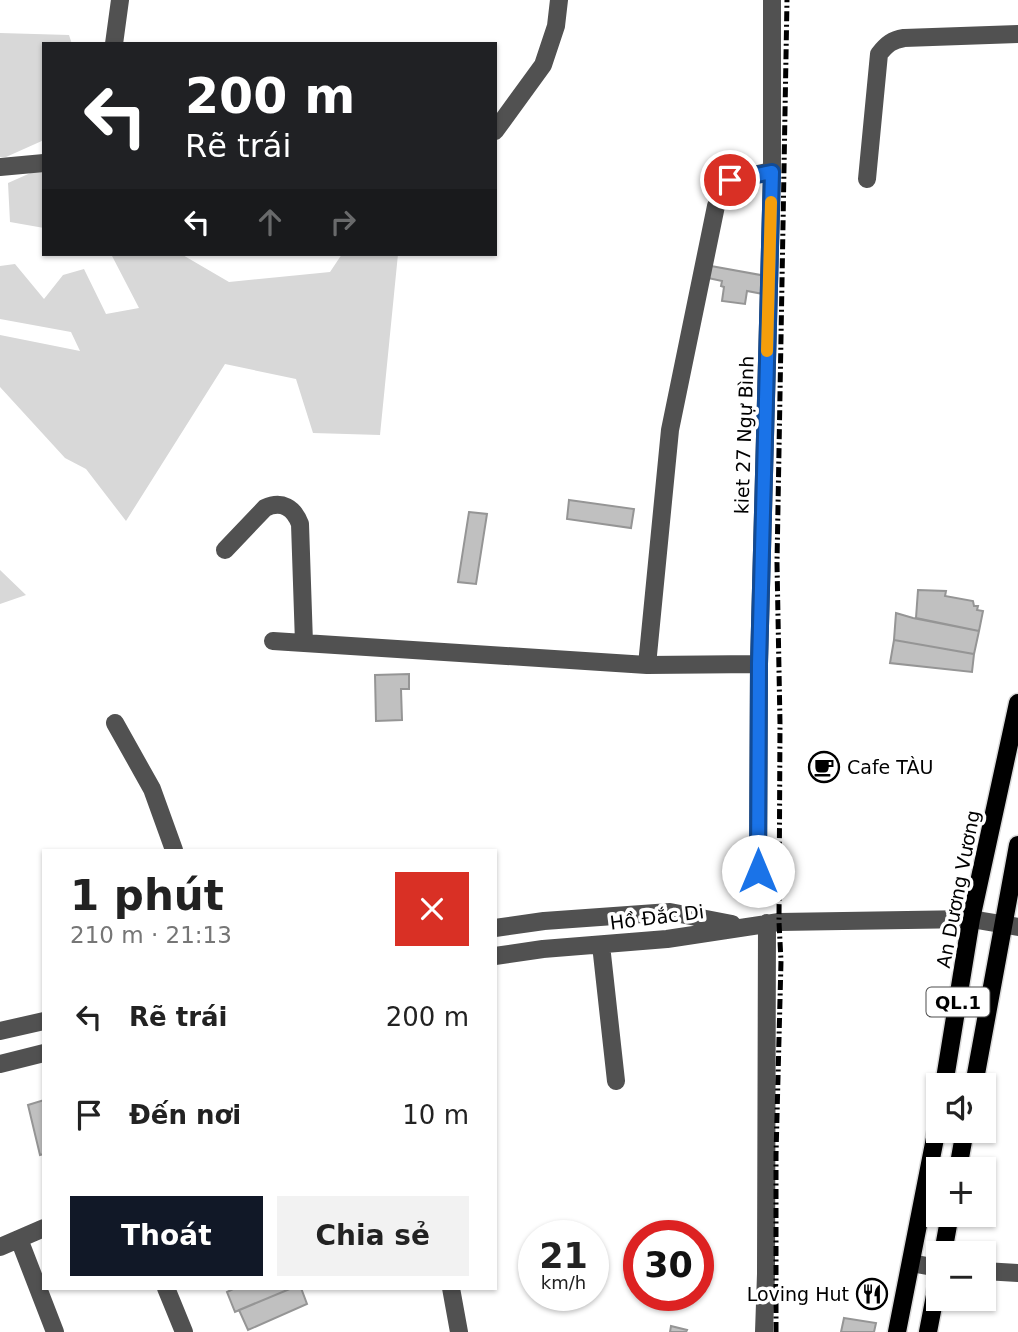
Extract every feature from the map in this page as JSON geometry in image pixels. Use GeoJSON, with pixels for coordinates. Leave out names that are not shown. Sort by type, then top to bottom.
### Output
{"type":"FeatureCollection","features":[{"type":"Feature","properties":{"kind":"main road","name":"An Dương Vương"},"geometry":{"type":"LineString","coordinates":[[946,1073],[971,919],[1018,703]]}},
{"type":"Feature","properties":{"kind":"main road","name":"QL.1"},"geometry":{"type":"LineString","coordinates":[[977,1073],[1010,925],[1018,845]]}},
{"type":"Feature","properties":{"kind":"main road"},"geometry":{"type":"LineString","coordinates":[[897,1332],[934,1143]]}},
{"type":"Feature","properties":{"kind":"main road"},"geometry":{"type":"LineString","coordinates":[[928,1332],[932,1311]]}},
{"type":"Feature","properties":{"kind":"street"},"geometry":{"type":"LineString","coordinates":[[114,42],[120,0]]}},
{"type":"Feature","properties":{"kind":"street"},"geometry":{"type":"LineString","coordinates":[[497,128],[544,65],[556,26],[559,0]]}},
{"type":"Feature","properties":{"kind":"street","name":"kiet 27 Ngự Bình"},"geometry":{"type":"LineString","coordinates":[[758,871],[759,664],[772,172],[772,0]]}},
{"type":"Feature","properties":{"kind":"street"},"geometry":{"type":"LineString","coordinates":[[867,178],[879,54],[886,46],[893,40],[904,38],[1018,34]]}},
{"type":"Feature","properties":{"kind":"street"},"geometry":{"type":"LineString","coordinates":[[0,167],[42,163]]}},
{"type":"Feature","properties":{"kind":"street"},"geometry":{"type":"LineString","coordinates":[[647,665],[670,430],[716,206],[730,180],[772,172]]}},
{"type":"Feature","properties":{"kind":"street"},"geometry":{"type":"LineString","coordinates":[[225,550],[265,508],[273,504],[292,509],[300,524],[304,643]]}},
{"type":"Feature","properties":{"kind":"street"},"geometry":{"type":"LineString","coordinates":[[273,641],[647,665],[759,664]]}},
{"type":"Feature","properties":{"kind":"street"},"geometry":{"type":"LineString","coordinates":[[115,723],[152,789],[174,849]]}},
{"type":"Feature","properties":{"kind":"street","name":"Hồ Đắc Di"},"geometry":{"type":"LineString","coordinates":[[497,928],[544,921],[670,912],[742,926]]}},
{"type":"Feature","properties":{"kind":"street"},"geometry":{"type":"LineString","coordinates":[[742,926],[767,923],[971,919],[1010,925]]}},
{"type":"Feature","properties":{"kind":"street"},"geometry":{"type":"LineString","coordinates":[[764,1332],[767,923]]}},
{"type":"Feature","properties":{"kind":"street","name":"Hồ Đắc Di"},"geometry":{"type":"LineString","coordinates":[[497,956],[667,939],[742,926]]}},
{"type":"Feature","properties":{"kind":"street"},"geometry":{"type":"LineString","coordinates":[[601,945],[615,1081]]}},
{"type":"Feature","properties":{"kind":"street"},"geometry":{"type":"LineString","coordinates":[[0,1031],[42,1021]]}},
{"type":"Feature","properties":{"kind":"street"},"geometry":{"type":"LineString","coordinates":[[0,1063],[42,1053]]}},
{"type":"Feature","properties":{"kind":"street"},"geometry":{"type":"LineString","coordinates":[[0,1247],[42,1229]]}},
{"type":"Feature","properties":{"kind":"street"},"geometry":{"type":"LineString","coordinates":[[19,1238],[55,1332]]}},
{"type":"Feature","properties":{"kind":"street"},"geometry":{"type":"LineString","coordinates":[[911,1263],[926,1266]]}},
{"type":"Feature","properties":{"kind":"street"},"geometry":{"type":"LineString","coordinates":[[996,1272],[1018,1273]]}},
{"type":"Feature","properties":{"kind":"street"},"geometry":{"type":"LineString","coordinates":[[167,1290],[184,1332]]}},
{"type":"Feature","properties":{"kind":"street"},"geometry":{"type":"LineString","coordinates":[[451,1290],[459,1332]]}},
{"type":"Feature","properties":{"kind":"shaded area"},"geometry":{"type":"Polygon","coordinates":[[[0,33],[69,35],[71,42],[42,42],[42,141],[6,157],[0,157],[0,33]]]}},
{"type":"Feature","properties":{"kind":"shaded area"},"geometry":{"type":"Polygon","coordinates":[[[42,168],[42,228],[10,222],[8,183],[42,168]]]}},
{"type":"Feature","properties":{"kind":"shaded area"},"geometry":{"type":"Polygon","coordinates":[[[112,256],[184,256],[229,282],[330,272],[341,256],[398,256],[380,435],[313,433],[296,379],[225,364],[126,521],[86,469],[65,458],[0,387],[0,335],[80,351],[71,332],[0,319],[0,266],[15,264],[44,299],[63,275],[84,269],[106,314],[139,308],[112,256]]]}},
{"type":"Feature","properties":{"kind":"shaded area"},"geometry":{"type":"Polygon","coordinates":[[[0,570],[26,595],[0,604],[0,570]]]}},
{"type":"Feature","properties":{"kind":"building"},"geometry":{"type":"Polygon","coordinates":[[[711,266],[766,276],[763,294],[747,291],[745,304],[722,301],[722,281],[708,278],[711,266]]]}},
{"type":"Feature","properties":{"kind":"building"},"geometry":{"type":"Polygon","coordinates":[[[569,500],[634,509],[631,528],[567,519],[569,500]]]}},
{"type":"Feature","properties":{"kind":"building"},"geometry":{"type":"Polygon","coordinates":[[[469,512],[487,514],[476,584],[458,582],[469,512]]]}},
{"type":"Feature","properties":{"kind":"building"},"geometry":{"type":"Polygon","coordinates":[[[918,590],[946,591],[945,596],[973,601],[974,606],[978,606],[977,610],[983,611],[979,631],[916,618],[918,590]]]}},
{"type":"Feature","properties":{"kind":"building"},"geometry":{"type":"Polygon","coordinates":[[[896,613],[979,631],[974,654],[894,640],[896,613]]]}},
{"type":"Feature","properties":{"kind":"building"},"geometry":{"type":"Polygon","coordinates":[[[894,640],[974,654],[972,672],[890,663],[894,640]]]}},
{"type":"Feature","properties":{"kind":"building"},"geometry":{"type":"Polygon","coordinates":[[[409,674],[409,689],[401,689],[402,720],[376,721],[375,675],[409,674]]]}},
{"type":"Feature","properties":{"kind":"building"},"geometry":{"type":"Polygon","coordinates":[[[42,1101],[42,1154],[40,1155],[28,1105],[42,1101]]]}},
{"type":"Feature","properties":{"kind":"building"},"geometry":{"type":"Polygon","coordinates":[[[231,1290],[287,1290],[235,1312],[227,1292],[231,1290]]]}},
{"type":"Feature","properties":{"kind":"building"},"geometry":{"type":"Polygon","coordinates":[[[287,1290],[302,1290],[307,1304],[248,1330],[239,1310],[287,1290]]]}},
{"type":"Feature","properties":{"kind":"building"},"geometry":{"type":"Polygon","coordinates":[[[844,1318],[876,1323],[874,1332],[841,1332],[844,1318]]]}},
{"type":"Feature","properties":{"kind":"building"},"geometry":{"type":"Polygon","coordinates":[[[671,1326],[687,1330],[670,1332],[671,1326]]]}},
{"type":"Feature","properties":{"kind":"railway"},"geometry":{"type":"LineString","coordinates":[[776,1332],[776,1155],[781,961],[777,563],[787,0]]}},
{"type":"Feature","properties":{"kind":"slow traffic"},"geometry":{"type":"LineString","coordinates":[[767,351],[771,202]]}},
{"type":"Feature","properties":{"kind":"place","name":"Cafe TÀU"},"geometry":{"type":"Point","coordinates":[824,767]}},
{"type":"Feature","properties":{"kind":"place","name":"Loving Hut"},"geometry":{"type":"Point","coordinates":[872,1294]}},
{"type":"Feature","properties":{"kind":"route"},"geometry":{"type":"LineString","coordinates":[[730,180],[772,172],[759,664],[758,871]]}}]}
